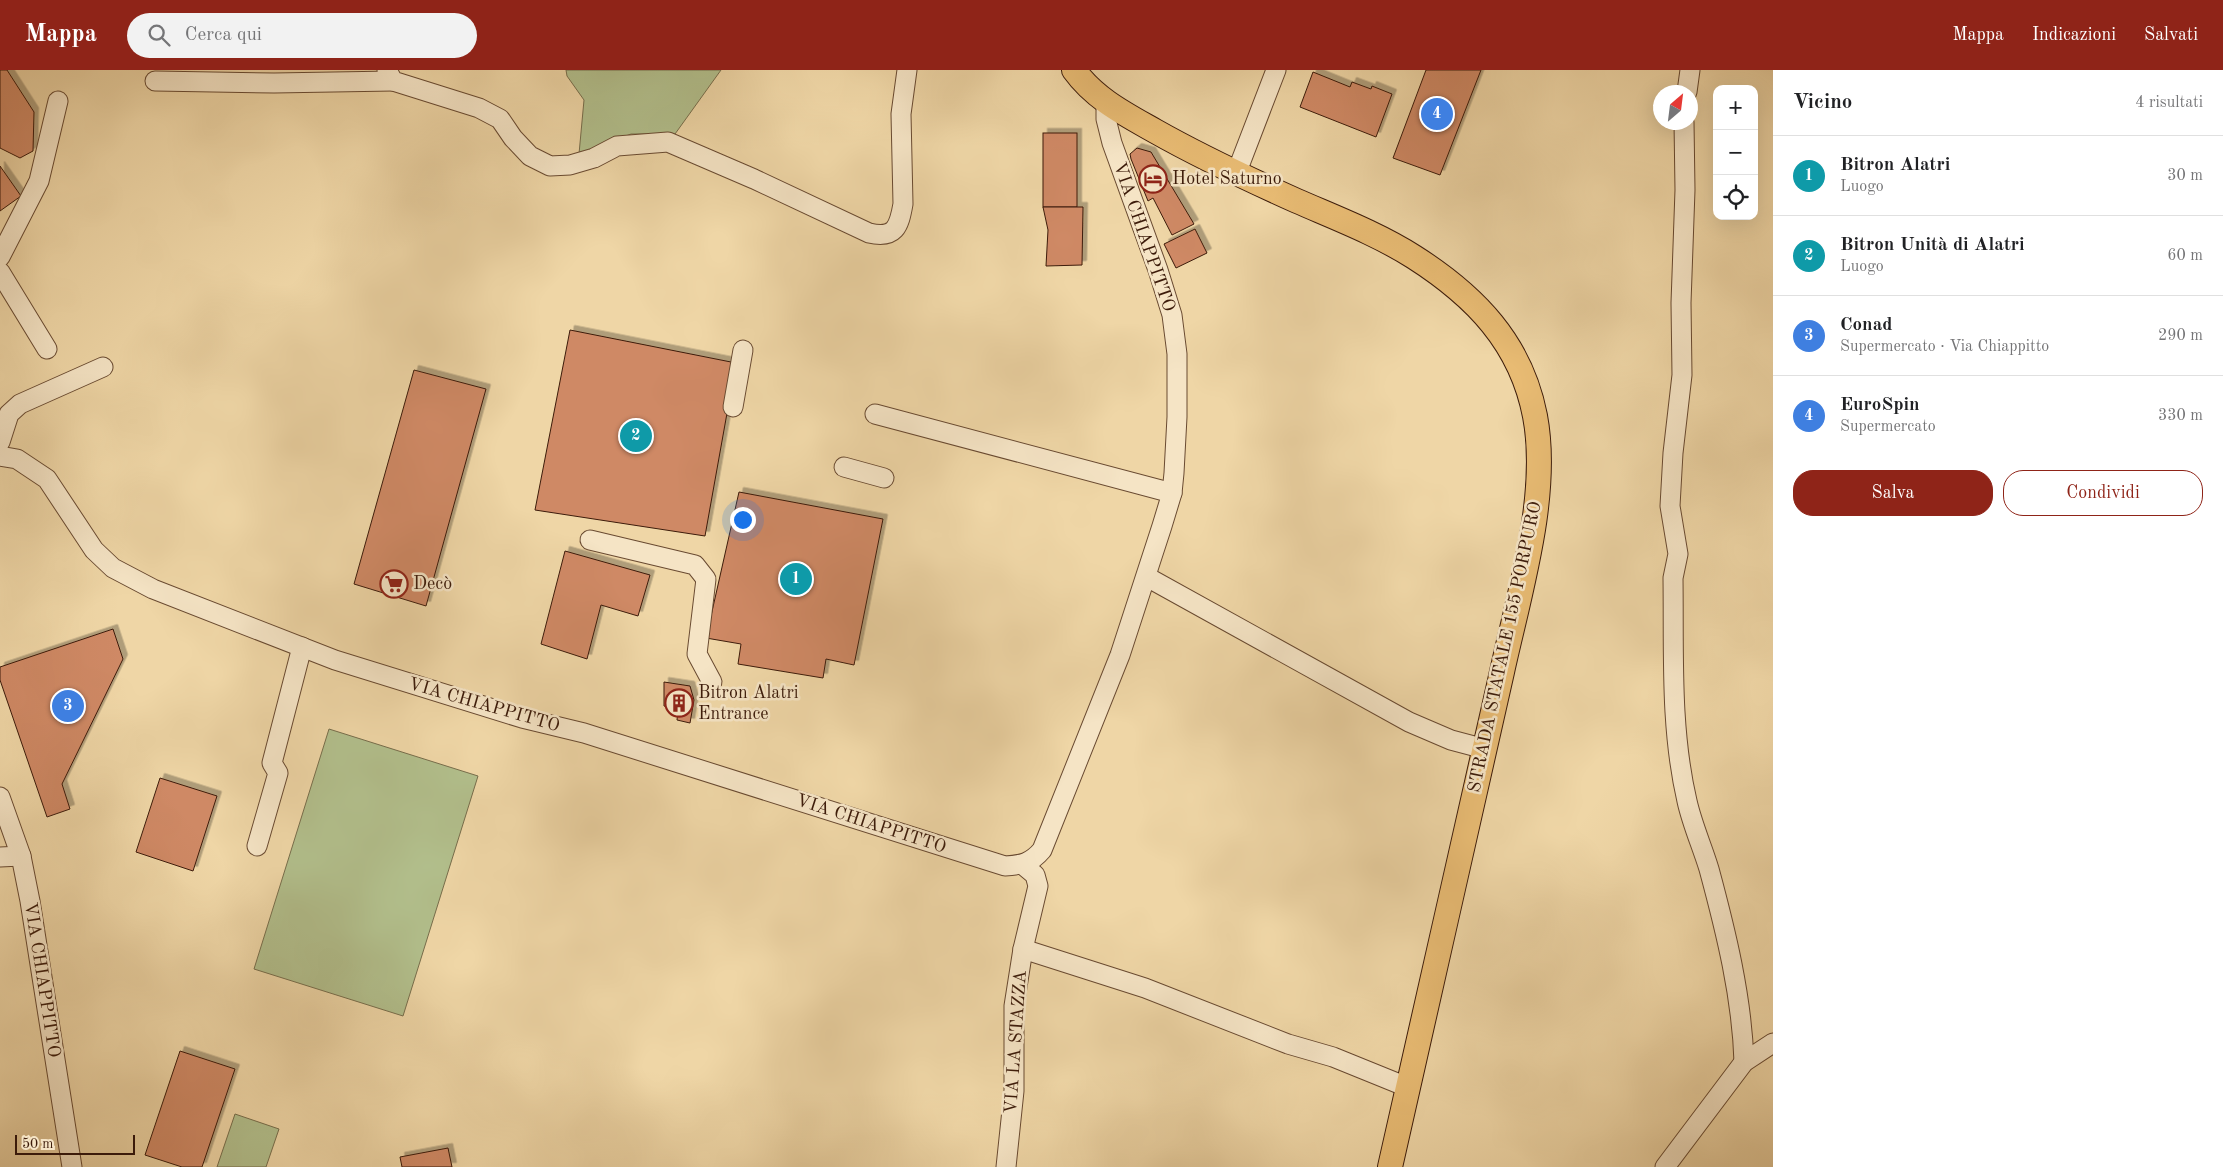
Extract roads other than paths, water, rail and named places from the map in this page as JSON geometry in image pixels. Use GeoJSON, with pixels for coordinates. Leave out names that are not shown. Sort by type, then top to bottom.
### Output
{"type":"FeatureCollection","features":[{"type":"Feature","properties":{"kind":"main road","name":"STRADA STATALE 155 PORPURO"},"geometry":{"type":"LineString","coordinates":[[1074,70],[1084,84],[1106,102],[1236,174],[1361,229],[1412,256],[1448,282],[1481,310],[1504,337],[1522,371],[1534,414],[1540,455],[1537,495],[1530,539],[1485,749],[1390,1167]]}},
{"type":"Feature","properties":{"kind":"street"},"geometry":{"type":"LineString","coordinates":[[155,81],[274,83],[390,75],[479,108],[500,119],[512,138],[530,156],[550,166],[570,165],[594,158],[617,146],[668,142],[754,179],[869,233],[879,235],[890,233],[896,228],[902,211],[901,114],[908,70]]}},
{"type":"Feature","properties":{"kind":"street"},"geometry":{"type":"LineString","coordinates":[[1236,174],[1276,70]]}},
{"type":"Feature","properties":{"kind":"street"},"geometry":{"type":"LineString","coordinates":[[1688,85],[1690,70]]}},
{"type":"Feature","properties":{"kind":"street"},"geometry":{"type":"LineString","coordinates":[[0,257],[39,181],[58,101]]}},
{"type":"Feature","properties":{"kind":"street","name":"VIA CHIAPPITTO"},"geometry":{"type":"LineString","coordinates":[[0,456],[17,459],[47,479],[94,550],[113,568],[153,589],[335,660],[522,718],[593,736],[1006,866],[1023,865],[1034,859],[1042,850],[1120,655],[1147,577],[1172,493],[1177,354],[1172,315],[1158,270],[1112,143],[1106,119],[1106,102]]}},
{"type":"Feature","properties":{"kind":"street"},"geometry":{"type":"LineString","coordinates":[[1684,130],[1686,190],[1682,303],[1682,375],[1673,453],[1670,506],[1678,554],[1673,578],[1676,739],[1687,802],[1708,868],[1735,982],[1743,1025],[1744,1062]]}},
{"type":"Feature","properties":{"kind":"street"},"geometry":{"type":"LineString","coordinates":[[0,272],[47,349]]}},
{"type":"Feature","properties":{"kind":"street"},"geometry":{"type":"LineString","coordinates":[[733,407],[743,350]]}},
{"type":"Feature","properties":{"kind":"street"},"geometry":{"type":"LineString","coordinates":[[0,442],[8,414],[20,404],[102,367]]}},
{"type":"Feature","properties":{"kind":"street"},"geometry":{"type":"LineString","coordinates":[[875,414],[1172,493]]}},
{"type":"Feature","properties":{"kind":"street"},"geometry":{"type":"LineString","coordinates":[[844,467],[884,478]]}},
{"type":"Feature","properties":{"kind":"street"},"geometry":{"type":"LineString","coordinates":[[590,540],[695,565],[706,579],[697,654],[712,682]]}},
{"type":"Feature","properties":{"kind":"street"},"geometry":{"type":"LineString","coordinates":[[1147,577],[1409,722],[1451,740],[1485,749]]}},
{"type":"Feature","properties":{"kind":"street"},"geometry":{"type":"LineString","coordinates":[[257,846],[278,773],[272,763],[302,647]]}},
{"type":"Feature","properties":{"kind":"street","name":"VIA CHIAPPITTO"},"geometry":{"type":"LineString","coordinates":[[0,797],[21,856],[72,1167]]}},
{"type":"Feature","properties":{"kind":"street"},"geometry":{"type":"LineString","coordinates":[[0,857],[21,856]]}},
{"type":"Feature","properties":{"kind":"street","name":"VIA LA STAZZA"},"geometry":{"type":"LineString","coordinates":[[1006,1167],[1014,1091],[1014,1006],[1023,948],[1038,886],[1035,875],[1023,865]]}},
{"type":"Feature","properties":{"kind":"street"},"geometry":{"type":"LineString","coordinates":[[1023,948],[1144,988],[1288,1044],[1332,1057],[1407,1087]]}},
{"type":"Feature","properties":{"kind":"street"},"geometry":{"type":"LineString","coordinates":[[1665,1167],[1744,1062],[1773,1043]]}},
{"type":"Feature","properties":{"kind":"place","name":"EuroSpin"},"geometry":{"type":"Point","coordinates":[1437,114]}},
{"type":"Feature","properties":{"kind":"place","name":"Hotel Saturno"},"geometry":{"type":"Point","coordinates":[1153,179]}},
{"type":"Feature","properties":{"kind":"place","name":"Bitron Unità di Alatri"},"geometry":{"type":"Point","coordinates":[636,436]}},
{"type":"Feature","properties":{"kind":"place","name":"Bitron Alatri"},"geometry":{"type":"Point","coordinates":[796,579]}},
{"type":"Feature","properties":{"kind":"place","name":"Decò"},"geometry":{"type":"Point","coordinates":[394,584]}},
{"type":"Feature","properties":{"kind":"place","name":"Bitron Alatri Entrance"},"geometry":{"type":"Point","coordinates":[679,703]}},
{"type":"Feature","properties":{"kind":"place","name":"Conad"},"geometry":{"type":"Point","coordinates":[68,706]}}]}
